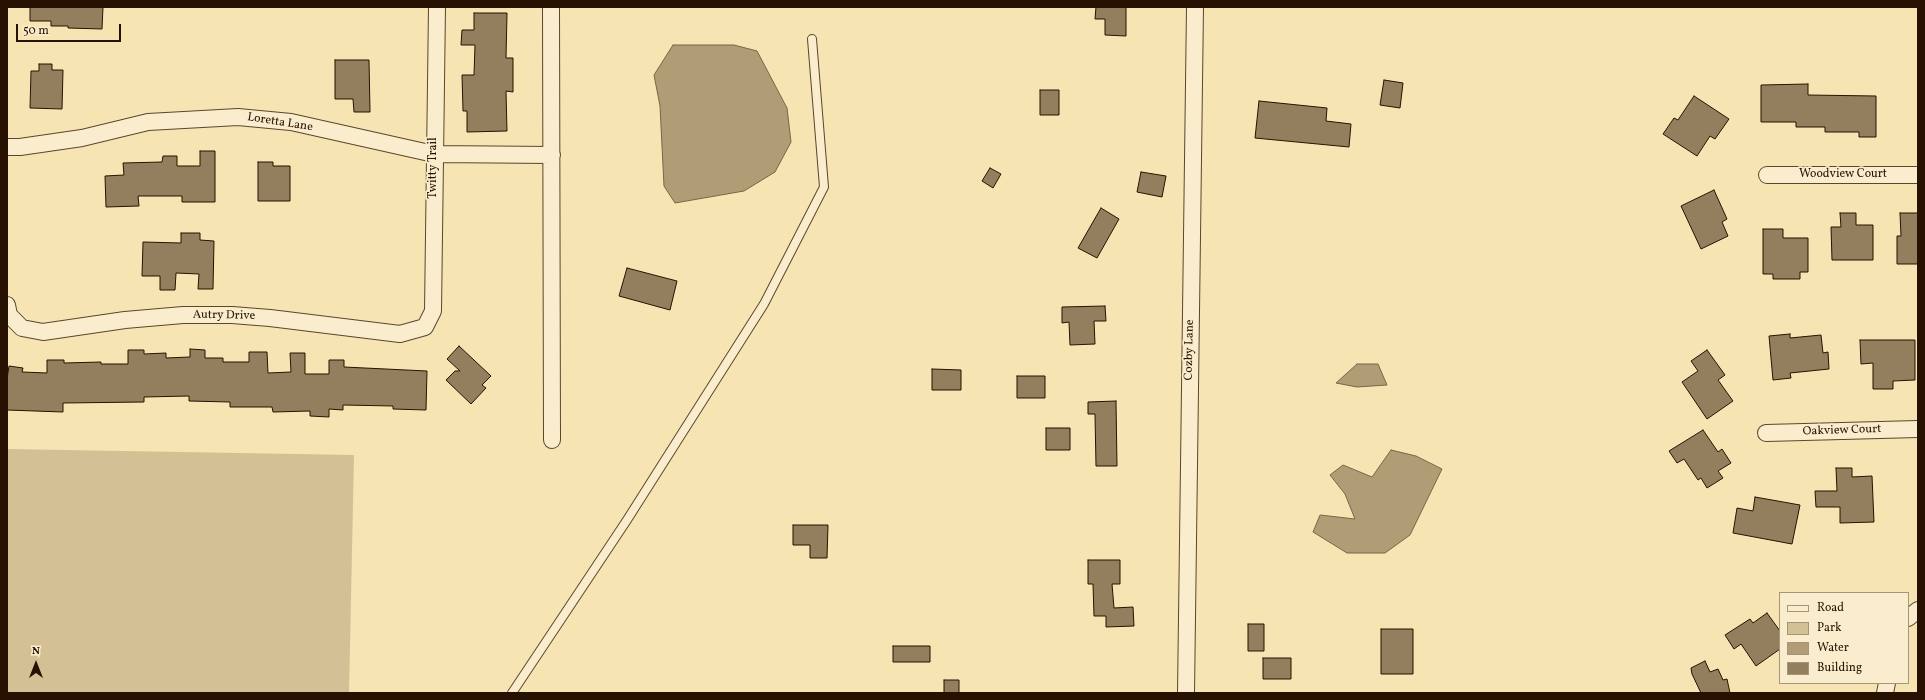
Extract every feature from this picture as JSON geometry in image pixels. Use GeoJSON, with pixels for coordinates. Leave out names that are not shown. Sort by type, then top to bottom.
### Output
{"type":"FeatureCollection","features":[{"type":"Feature","properties":{"kind":"street","name":"Twitty Trail"},"geometry":{"type":"LineString","coordinates":[[425,327],[433,311],[436,7]]}},
{"type":"Feature","properties":{"kind":"street"},"geometry":{"type":"LineString","coordinates":[[551,7],[552,440]]}},
{"type":"Feature","properties":{"kind":"street","name":"Cozby Lane"},"geometry":{"type":"LineString","coordinates":[[1186,693],[1195,7]]}},
{"type":"Feature","properties":{"kind":"street","name":"Loretta Lane"},"geometry":{"type":"LineString","coordinates":[[7,147],[20,147],[82,138],[148,122],[238,117],[291,122],[434,154],[552,155]]}},
{"type":"Feature","properties":{"kind":"street","name":"Woodview Court"},"geometry":{"type":"LineString","coordinates":[[1768,175],[1918,175]]}},
{"type":"Feature","properties":{"kind":"street","name":"Autry Drive"},"geometry":{"type":"LineString","coordinates":[[7,305],[9,315],[22,328],[43,332],[126,320],[183,315],[225,315],[270,318],[400,334],[425,327]]}},
{"type":"Feature","properties":{"kind":"street","name":"Oakview Court"},"geometry":{"type":"LineString","coordinates":[[1766,433],[1918,429]]}},
{"type":"Feature","properties":{"kind":"street"},"geometry":{"type":"LineString","coordinates":[[1909,617],[1918,610]]}},
{"type":"Feature","properties":{"kind":"lane"},"geometry":{"type":"LineString","coordinates":[[512,693],[627,520],[760,311],[824,187],[812,39]]}},
{"type":"Feature","properties":{"kind":"green space"},"geometry":{"type":"Polygon","coordinates":[[[7,449],[354,455],[349,693],[7,693],[7,449]]]}},
{"type":"Feature","properties":{"kind":"water"},"geometry":{"type":"Polygon","coordinates":[[[673,45],[734,45],[757,51],[787,108],[791,142],[775,172],[744,191],[675,203],[664,186],[660,106],[654,75],[673,45]]]}},
{"type":"Feature","properties":{"kind":"water"},"geometry":{"type":"Polygon","coordinates":[[[1357,364],[1378,364],[1387,385],[1357,387],[1336,383],[1357,364]]]}},
{"type":"Feature","properties":{"kind":"water"},"geometry":{"type":"Polygon","coordinates":[[[1391,450],[1416,456],[1442,469],[1410,535],[1385,553],[1347,553],[1313,532],[1320,515],[1355,519],[1345,494],[1330,475],[1343,465],[1372,477],[1391,450]]]}},
{"type":"Feature","properties":{"kind":"building"},"geometry":{"type":"Polygon","coordinates":[[[30,7],[103,7],[102,29],[68,28],[68,26],[51,26],[51,21],[30,21],[30,7]]]}},
{"type":"Feature","properties":{"kind":"building"},"geometry":{"type":"Polygon","coordinates":[[[1096,7],[1126,7],[1126,36],[1105,35],[1105,19],[1095,19],[1096,7]]]}},
{"type":"Feature","properties":{"kind":"building"},"geometry":{"type":"Polygon","coordinates":[[[474,13],[507,13],[506,58],[513,58],[513,92],[506,91],[507,131],[467,132],[467,111],[463,111],[462,75],[474,75],[475,45],[461,45],[462,30],[474,30],[474,13]]]}},
{"type":"Feature","properties":{"kind":"building"},"geometry":{"type":"Polygon","coordinates":[[[335,60],[369,60],[370,112],[354,112],[353,99],[335,99],[335,60]]]}},
{"type":"Feature","properties":{"kind":"building"},"geometry":{"type":"Polygon","coordinates":[[[39,64],[52,64],[52,70],[63,70],[62,109],[30,108],[31,71],[39,71],[39,64]]]}},
{"type":"Feature","properties":{"kind":"building"},"geometry":{"type":"Polygon","coordinates":[[[1384,80],[1403,83],[1400,108],[1380,105],[1384,80]]]}},
{"type":"Feature","properties":{"kind":"building"},"geometry":{"type":"Polygon","coordinates":[[[1808,84],[1808,95],[1876,96],[1876,137],[1859,137],[1859,132],[1825,132],[1825,127],[1796,127],[1796,122],[1761,122],[1761,85],[1808,84]]]}},
{"type":"Feature","properties":{"kind":"building"},"geometry":{"type":"Polygon","coordinates":[[[1040,90],[1059,90],[1059,115],[1040,115],[1040,90]]]}},
{"type":"Feature","properties":{"kind":"building"},"geometry":{"type":"Polygon","coordinates":[[[1694,96],[1729,119],[1715,139],[1710,136],[1697,156],[1663,134],[1674,118],[1678,120],[1694,96]]]}},
{"type":"Feature","properties":{"kind":"building"},"geometry":{"type":"Polygon","coordinates":[[[1259,101],[1327,108],[1326,121],[1351,124],[1349,147],[1255,138],[1259,101]]]}},
{"type":"Feature","properties":{"kind":"building"},"geometry":{"type":"Polygon","coordinates":[[[200,151],[215,151],[215,202],[182,202],[182,196],[138,196],[139,206],[106,207],[105,176],[124,175],[123,163],[162,162],[163,156],[177,156],[177,166],[200,166],[200,151]]]}},
{"type":"Feature","properties":{"kind":"building"},"geometry":{"type":"Polygon","coordinates":[[[258,162],[273,162],[273,166],[290,166],[290,201],[258,201],[258,162]]]}},
{"type":"Feature","properties":{"kind":"building"},"geometry":{"type":"Polygon","coordinates":[[[990,168],[1001,174],[993,188],[982,181],[990,168]]]}},
{"type":"Feature","properties":{"kind":"building"},"geometry":{"type":"Polygon","coordinates":[[[1141,172],[1166,176],[1162,197],[1137,192],[1141,172]]]}},
{"type":"Feature","properties":{"kind":"building"},"geometry":{"type":"Polygon","coordinates":[[[1714,190],[1727,219],[1722,222],[1728,236],[1701,249],[1681,206],[1714,190]]]}},
{"type":"Feature","properties":{"kind":"building"},"geometry":{"type":"Polygon","coordinates":[[[1101,208],[1119,219],[1097,258],[1078,248],[1101,208]]]}},
{"type":"Feature","properties":{"kind":"building"},"geometry":{"type":"Polygon","coordinates":[[[1840,213],[1856,213],[1856,225],[1873,225],[1873,260],[1832,260],[1831,227],[1841,227],[1840,213]]]}},
{"type":"Feature","properties":{"kind":"building"},"geometry":{"type":"Polygon","coordinates":[[[1900,213],[1918,213],[1918,264],[1897,264],[1897,236],[1901,236],[1900,213]]]}},
{"type":"Feature","properties":{"kind":"building"},"geometry":{"type":"Polygon","coordinates":[[[1763,229],[1783,229],[1783,238],[1808,238],[1808,272],[1800,272],[1800,279],[1773,279],[1773,274],[1763,274],[1763,229]]]}},
{"type":"Feature","properties":{"kind":"building"},"geometry":{"type":"Polygon","coordinates":[[[181,233],[200,233],[200,240],[214,241],[213,289],[198,289],[199,274],[176,273],[175,290],[160,290],[160,276],[142,276],[143,242],[181,243],[181,233]]]}},
{"type":"Feature","properties":{"kind":"building"},"geometry":{"type":"Polygon","coordinates":[[[627,268],[677,281],[670,310],[619,296],[627,268]]]}},
{"type":"Feature","properties":{"kind":"building"},"geometry":{"type":"Polygon","coordinates":[[[1105,306],[1106,321],[1094,321],[1095,344],[1070,345],[1069,322],[1062,323],[1062,307],[1105,306]]]}},
{"type":"Feature","properties":{"kind":"building"},"geometry":{"type":"Polygon","coordinates":[[[1790,334],[1790,338],[1821,335],[1823,353],[1828,352],[1829,369],[1790,373],[1791,378],[1773,380],[1769,336],[1790,334]]]}},
{"type":"Feature","properties":{"kind":"building"},"geometry":{"type":"Polygon","coordinates":[[[1860,340],[1915,340],[1915,380],[1893,381],[1893,389],[1873,389],[1873,363],[1861,364],[1860,340]]]}},
{"type":"Feature","properties":{"kind":"building"},"geometry":{"type":"Polygon","coordinates":[[[459,346],[491,376],[482,385],[486,388],[471,404],[446,380],[455,371],[460,371],[447,359],[459,346]]]}},
{"type":"Feature","properties":{"kind":"building"},"geometry":{"type":"Polygon","coordinates":[[[190,349],[205,350],[205,358],[223,358],[223,362],[249,362],[249,352],[267,352],[268,373],[291,372],[290,353],[305,353],[305,374],[329,374],[329,360],[344,360],[344,367],[427,371],[426,410],[393,409],[393,406],[343,405],[343,410],[329,409],[329,417],[310,416],[310,411],[273,412],[272,407],[230,407],[230,402],[189,401],[189,396],[144,397],[144,402],[63,403],[63,412],[7,410],[7,379],[9,366],[23,368],[22,372],[47,373],[47,360],[64,360],[64,363],[101,362],[101,364],[128,364],[128,350],[144,350],[144,354],[166,353],[166,358],[190,357],[190,349]]]}},
{"type":"Feature","properties":{"kind":"building"},"geometry":{"type":"Polygon","coordinates":[[[1707,350],[1725,375],[1718,380],[1733,401],[1707,419],[1682,382],[1698,371],[1691,361],[1707,350]]]}},
{"type":"Feature","properties":{"kind":"building"},"geometry":{"type":"Polygon","coordinates":[[[932,369],[961,370],[961,390],[932,390],[932,369]]]}},
{"type":"Feature","properties":{"kind":"building"},"geometry":{"type":"Polygon","coordinates":[[[1017,376],[1045,376],[1045,398],[1017,398],[1017,376]]]}},
{"type":"Feature","properties":{"kind":"building"},"geometry":{"type":"Polygon","coordinates":[[[1116,401],[1117,466],[1096,466],[1095,414],[1088,414],[1088,402],[1116,401]]]}},
{"type":"Feature","properties":{"kind":"building"},"geometry":{"type":"Polygon","coordinates":[[[1046,428],[1070,428],[1070,450],[1046,450],[1046,428]]]}},
{"type":"Feature","properties":{"kind":"building"},"geometry":{"type":"Polygon","coordinates":[[[1703,430],[1718,452],[1722,449],[1731,463],[1718,471],[1723,478],[1707,488],[1701,478],[1698,480],[1684,459],[1677,463],[1669,451],[1703,430]]]}},
{"type":"Feature","properties":{"kind":"building"},"geometry":{"type":"Polygon","coordinates":[[[1836,468],[1852,468],[1852,477],[1872,476],[1874,522],[1840,523],[1840,507],[1816,507],[1815,491],[1837,491],[1836,468]]]}},
{"type":"Feature","properties":{"kind":"building"},"geometry":{"type":"Polygon","coordinates":[[[1755,497],[1800,505],[1792,544],[1733,533],[1737,508],[1753,511],[1755,497]]]}},
{"type":"Feature","properties":{"kind":"building"},"geometry":{"type":"Polygon","coordinates":[[[793,525],[828,525],[827,558],[810,558],[810,545],[793,545],[793,525]]]}},
{"type":"Feature","properties":{"kind":"building"},"geometry":{"type":"Polygon","coordinates":[[[1088,560],[1120,560],[1120,584],[1112,584],[1114,608],[1133,607],[1134,626],[1106,627],[1106,616],[1094,616],[1093,584],[1088,584],[1088,560]]]}},
{"type":"Feature","properties":{"kind":"building"},"geometry":{"type":"Polygon","coordinates":[[[1767,613],[1779,630],[1779,650],[1756,666],[1741,644],[1734,649],[1725,635],[1750,619],[1753,623],[1767,613]]]}},
{"type":"Feature","properties":{"kind":"building"},"geometry":{"type":"Polygon","coordinates":[[[1248,624],[1264,624],[1264,651],[1248,651],[1248,624]]]}},
{"type":"Feature","properties":{"kind":"building"},"geometry":{"type":"Polygon","coordinates":[[[1381,629],[1413,629],[1413,674],[1381,674],[1381,629]]]}},
{"type":"Feature","properties":{"kind":"building"},"geometry":{"type":"Polygon","coordinates":[[[893,646],[930,646],[930,662],[893,662],[893,646]]]}},
{"type":"Feature","properties":{"kind":"building"},"geometry":{"type":"Polygon","coordinates":[[[1263,658],[1291,658],[1291,679],[1263,679],[1263,658]]]}},
{"type":"Feature","properties":{"kind":"building"},"geometry":{"type":"Polygon","coordinates":[[[1705,661],[1710,672],[1718,669],[1723,680],[1727,679],[1730,693],[1701,693],[1692,674],[1691,668],[1705,661]]]}},
{"type":"Feature","properties":{"kind":"building"},"geometry":{"type":"Polygon","coordinates":[[[944,680],[959,680],[959,693],[944,693],[944,680]]]}}]}
